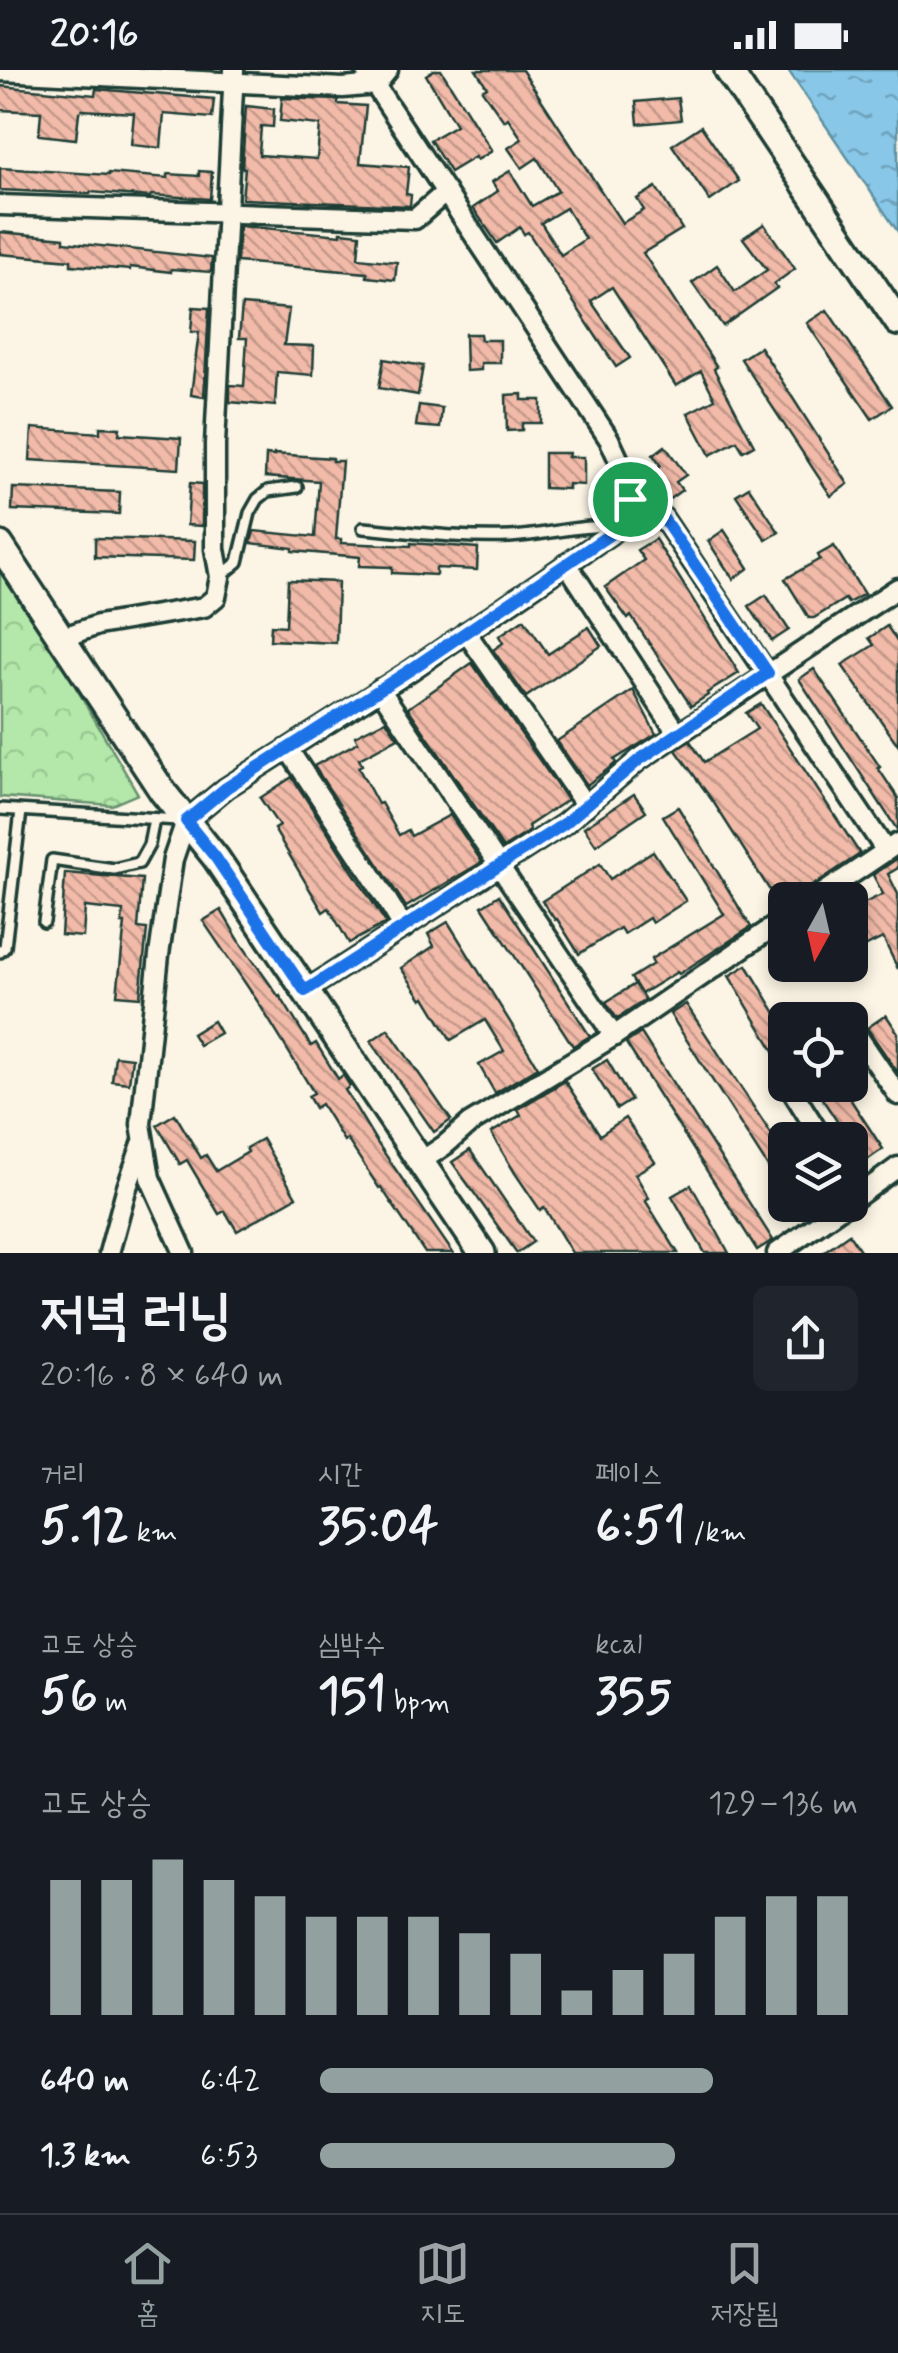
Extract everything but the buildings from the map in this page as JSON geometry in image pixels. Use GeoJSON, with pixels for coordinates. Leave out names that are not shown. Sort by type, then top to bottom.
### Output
{"type":"FeatureCollection","features":[{"type":"Feature","properties":{"kind":"street"},"geometry":{"type":"LineString","coordinates":[[728,70],[898,322]]}},
{"type":"Feature","properties":{"kind":"street"},"geometry":{"type":"LineString","coordinates":[[0,71],[234,77],[343,88],[376,75],[446,192],[608,439],[627,480],[630,499],[620,527],[380,690],[226,788],[186,821],[173,859],[141,1124],[150,1178],[184,1253]]}},
{"type":"Feature","properties":{"kind":"street"},"geometry":{"type":"LineString","coordinates":[[61,638],[98,626],[204,607],[216,597],[220,577],[215,550],[215,444],[234,77]]}},
{"type":"Feature","properties":{"kind":"street"},"geometry":{"type":"LineString","coordinates":[[0,205],[415,218],[446,192]]}},
{"type":"Feature","properties":{"kind":"street"},"geometry":{"type":"LineString","coordinates":[[630,499],[649,505],[663,518],[892,847],[840,882]]}},
{"type":"Feature","properties":{"kind":"street"},"geometry":{"type":"LineString","coordinates":[[0,545],[162,792],[216,858],[482,1253]]}},
{"type":"Feature","properties":{"kind":"street"},"geometry":{"type":"LineString","coordinates":[[567,564],[678,734]]}},
{"type":"Feature","properties":{"kind":"street"},"geometry":{"type":"LineString","coordinates":[[305,991],[564,824],[639,760],[898,588]]}},
{"type":"Feature","properties":{"kind":"street"},"geometry":{"type":"LineString","coordinates":[[466,632],[586,806]]}},
{"type":"Feature","properties":{"kind":"street"},"geometry":{"type":"LineString","coordinates":[[380,690],[614,1036]]}},
{"type":"Feature","properties":{"kind":"street"},"geometry":{"type":"LineString","coordinates":[[288,749],[404,928]]}},
{"type":"Feature","properties":{"kind":"street"},"geometry":{"type":"LineString","coordinates":[[420,1162],[469,1124],[614,1036],[768,931]]}},
{"type":"Feature","properties":{"kind":"street"},"geometry":{"type":"LineString","coordinates":[[868,1052],[898,1095]]}},
{"type":"Feature","properties":{"kind":"street"},"geometry":{"type":"LineString","coordinates":[[110,1253],[142,1144]]}},
{"type":"Feature","properties":{"kind":"street"},"geometry":{"type":"LineString","coordinates":[[868,1186],[898,1167]]}},
{"type":"Feature","properties":{"kind":"street"},"geometry":{"type":"LineString","coordinates":[[776,1253],[817,1222]]}},
{"type":"Feature","properties":{"kind":"lane"},"geometry":{"type":"LineString","coordinates":[[220,577],[238,562],[250,512],[258,499],[268,491],[297,487]]}},
{"type":"Feature","properties":{"kind":"lane"},"geometry":{"type":"LineString","coordinates":[[363,528],[510,537],[596,525],[620,527]]}},
{"type":"Feature","properties":{"kind":"lane"},"geometry":{"type":"LineString","coordinates":[[0,810],[186,821]]}},
{"type":"Feature","properties":{"kind":"lane"},"geometry":{"type":"LineString","coordinates":[[0,952],[5,947],[20,811]]}},
{"type":"Feature","properties":{"kind":"lane"},"geometry":{"type":"LineString","coordinates":[[44,922],[52,860],[114,869],[139,863],[149,845],[154,819]]}},
{"type":"Feature","properties":{"kind":"green space"},"geometry":{"type":"Polygon","coordinates":[[[0,557],[138,794],[112,805],[0,797],[0,557]]]}},
{"type":"Feature","properties":{"kind":"water"},"geometry":{"type":"Polygon","coordinates":[[[788,70],[898,70],[898,232],[788,70]]]}},
{"type":"Feature","properties":{"kind":"route"},"geometry":{"type":"LineString","coordinates":[[630,499],[649,505],[663,518],[768,673],[639,760],[564,824],[305,991],[216,858],[186,821],[226,788],[609,535],[620,527],[630,499]]}}]}
